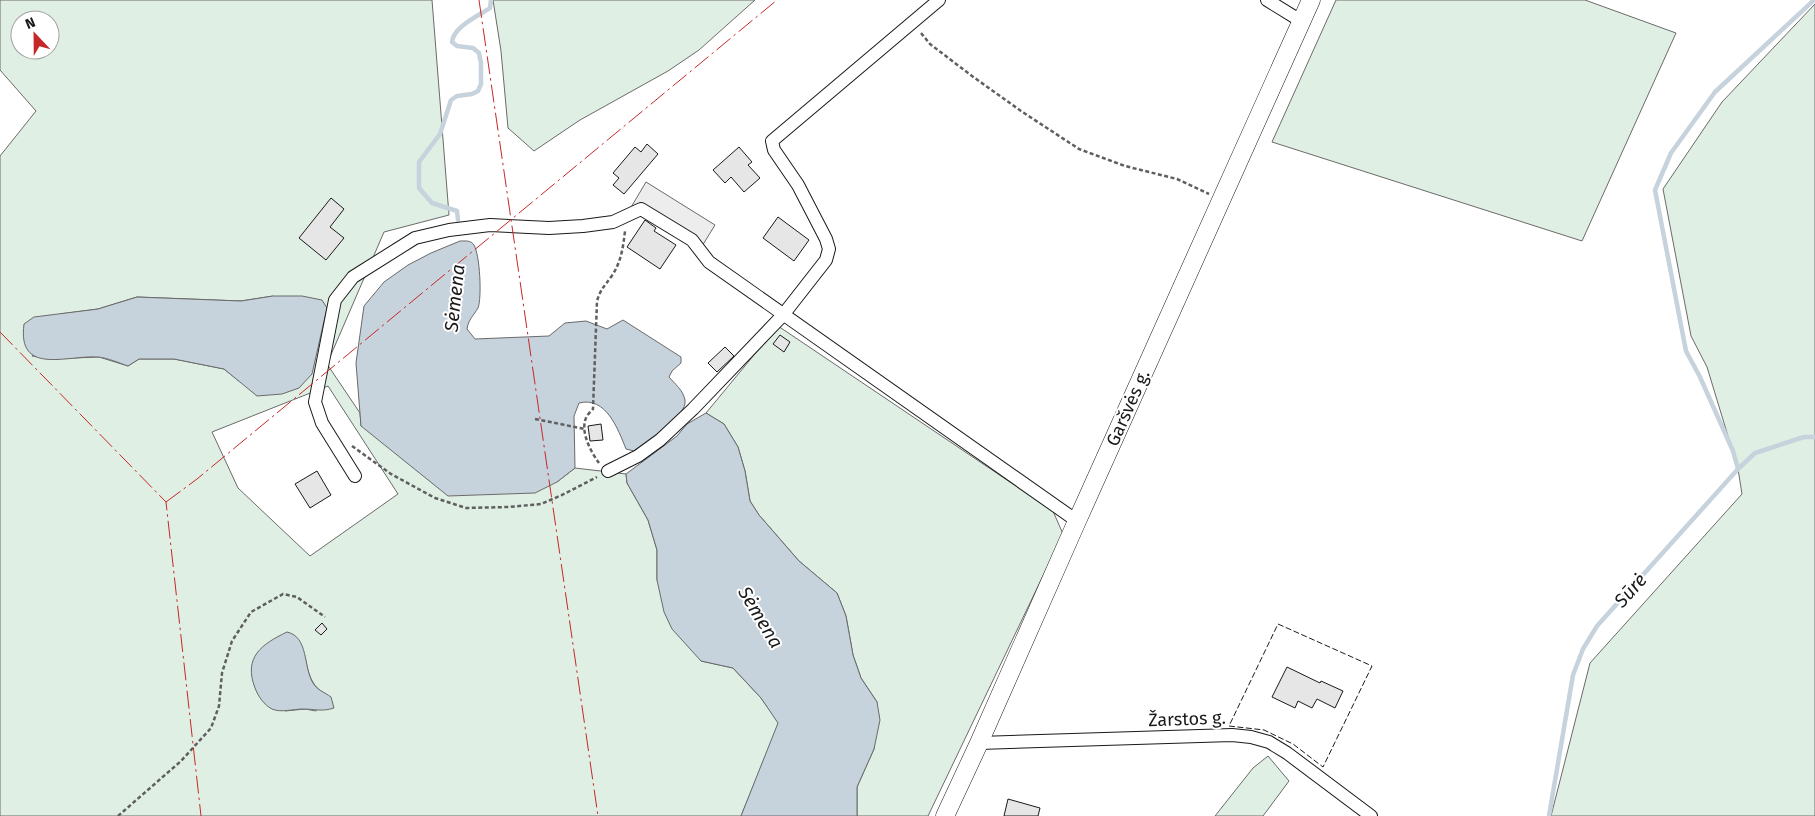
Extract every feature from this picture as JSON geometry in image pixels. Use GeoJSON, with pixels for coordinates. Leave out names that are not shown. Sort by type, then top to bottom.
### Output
{"type":"FeatureCollection","features":[{"type":"Feature","properties":{"kind":"main road","name":"Garšvės g."},"geometry":{"type":"LineString","coordinates":[[945,816],[1311,0]]}},
{"type":"Feature","properties":{"kind":"street"},"geometry":{"type":"LineString","coordinates":[[608,471],[638,456],[660,440],[693,409],[783,315],[826,260],[828,249],[826,239],[798,185],[774,150],[772,140],[939,0]]}},
{"type":"Feature","properties":{"kind":"street"},"geometry":{"type":"LineString","coordinates":[[1267,0],[1301,21]]}},
{"type":"Feature","properties":{"kind":"street"},"geometry":{"type":"LineString","coordinates":[[355,476],[322,423],[314,402],[335,300],[353,277],[416,238],[449,230],[490,225],[549,228],[583,226],[623,219],[641,209],[685,235],[692,240],[709,262],[1077,520]]}},
{"type":"Feature","properties":{"kind":"street","name":"Žarstos g."},"geometry":{"type":"LineString","coordinates":[[979,743],[1232,735],[1252,737],[1269,742],[1287,752],[1371,816]]}},
{"type":"Feature","properties":{"kind":"path"},"geometry":{"type":"LineString","coordinates":[[912,23],[930,44],[972,76],[1079,149],[1125,166],[1177,179],[1221,200]]}},
{"type":"Feature","properties":{"kind":"path"},"geometry":{"type":"LineString","coordinates":[[330,437],[352,446],[391,474],[436,498],[466,508],[541,504],[608,471],[598,462],[588,445],[585,429],[586,419],[593,408],[597,301],[601,289],[611,277],[621,258],[625,232],[623,219]]}},
{"type":"Feature","properties":{"kind":"path"},"geometry":{"type":"LineString","coordinates":[[535,419],[585,429]]}},
{"type":"Feature","properties":{"kind":"path"},"geometry":{"type":"LineString","coordinates":[[118,816],[181,761],[211,728],[219,706],[222,673],[232,641],[251,612],[283,594],[297,596],[326,617]]}},
{"type":"Feature","properties":{"kind":"green space"},"geometry":{"type":"Polygon","coordinates":[[[0,0],[432,0],[449,215],[384,232],[327,364],[360,413],[361,426],[557,482],[575,468],[626,474],[627,483],[648,520],[657,550],[657,580],[701,661],[733,668],[761,698],[779,723],[741,816],[0,816],[0,156],[36,111],[0,70],[0,0]],[[273,296],[241,301],[137,297],[98,309],[60,314],[32,356],[49,359],[99,357],[128,366],[139,359],[174,359],[224,369],[239,381],[273,296]],[[328,386],[212,432],[238,488],[310,556],[398,494],[328,386]],[[305,657],[285,711],[305,709],[316,711],[326,694],[314,683],[305,657]]]}},
{"type":"Feature","properties":{"kind":"green space"},"geometry":{"type":"Polygon","coordinates":[[[493,0],[755,0],[699,50],[668,71],[580,120],[534,151],[508,128],[501,51],[493,0]]]}},
{"type":"Feature","properties":{"kind":"green space"},"geometry":{"type":"Polygon","coordinates":[[[1336,0],[1585,0],[1676,33],[1582,241],[1272,142],[1336,0]]]}},
{"type":"Feature","properties":{"kind":"green space"},"geometry":{"type":"Polygon","coordinates":[[[1815,4],[1815,816],[1551,816],[1590,663],[1742,494],[1738,469],[1707,367],[1691,336],[1663,189],[1722,102],[1815,4]]]}},
{"type":"Feature","properties":{"kind":"green space"},"geometry":{"type":"Polygon","coordinates":[[[778,326],[1053,511],[1063,534],[928,816],[857,816],[857,787],[874,749],[877,702],[861,678],[853,655],[846,616],[837,593],[799,561],[759,515],[750,501],[745,471],[738,447],[724,424],[706,413],[778,326]]]}},
{"type":"Feature","properties":{"kind":"green space"},"geometry":{"type":"Polygon","coordinates":[[[1268,756],[1289,781],[1263,816],[1215,816],[1253,768],[1268,756]]]}},
{"type":"Feature","properties":{"kind":"shaded area"},"geometry":{"type":"Polygon","coordinates":[[[646,182],[715,225],[699,251],[630,209],[646,182]]]}},
{"type":"Feature","properties":{"kind":"water"},"geometry":{"type":"Polygon","coordinates":[[[460,241],[473,243],[478,258],[480,276],[479,303],[467,329],[475,339],[549,336],[565,323],[586,321],[607,329],[623,320],[681,357],[681,363],[672,371],[669,377],[684,396],[684,406],[680,413],[665,428],[634,451],[626,449],[615,424],[604,409],[597,404],[579,403],[574,416],[575,468],[557,482],[535,493],[448,496],[361,426],[356,363],[364,306],[384,282],[408,265],[460,241]]]}},
{"type":"Feature","properties":{"kind":"water"},"geometry":{"type":"Polygon","coordinates":[[[273,296],[302,296],[322,300],[327,308],[312,374],[299,388],[282,394],[257,396],[224,369],[174,359],[139,359],[128,366],[110,359],[98,357],[47,359],[36,357],[28,351],[24,340],[24,324],[34,317],[98,309],[137,297],[241,301],[273,296]]]}},
{"type":"Feature","properties":{"kind":"water"},"geometry":{"type":"Polygon","coordinates":[[[706,413],[724,424],[738,447],[745,471],[750,501],[759,515],[799,561],[837,593],[846,616],[853,655],[861,678],[877,702],[880,720],[874,749],[857,787],[857,816],[741,816],[778,723],[761,698],[733,668],[701,661],[672,629],[664,612],[657,580],[657,550],[648,520],[627,483],[626,474],[677,436],[687,424],[706,413]]]}},
{"type":"Feature","properties":{"kind":"water"},"geometry":{"type":"Polygon","coordinates":[[[287,632],[299,640],[313,683],[331,697],[334,708],[322,710],[276,710],[266,705],[260,697],[252,677],[251,668],[253,660],[257,653],[270,641],[287,632]]]}},
{"type":"Feature","properties":{"kind":"building"},"geometry":{"type":"Polygon","coordinates":[[[647,144],[658,154],[624,194],[613,185],[619,178],[613,173],[635,147],[641,152],[647,144]]]}},
{"type":"Feature","properties":{"kind":"building"},"geometry":{"type":"Polygon","coordinates":[[[739,147],[752,162],[748,165],[760,178],[744,192],[731,177],[725,183],[713,170],[739,147]]]}},
{"type":"Feature","properties":{"kind":"building"},"geometry":{"type":"Polygon","coordinates":[[[331,198],[344,209],[330,227],[344,238],[326,260],[299,238],[331,198]]]}},
{"type":"Feature","properties":{"kind":"building"},"geometry":{"type":"Polygon","coordinates":[[[778,217],[809,240],[794,261],[763,238],[778,217]]]}},
{"type":"Feature","properties":{"kind":"building"},"geometry":{"type":"Polygon","coordinates":[[[645,220],[656,228],[654,231],[676,245],[660,269],[627,247],[645,220]]]}},
{"type":"Feature","properties":{"kind":"building"},"geometry":{"type":"Polygon","coordinates":[[[780,335],[790,342],[784,352],[773,344],[780,335]]]}},
{"type":"Feature","properties":{"kind":"building"},"geometry":{"type":"Polygon","coordinates":[[[725,347],[734,356],[717,372],[708,363],[725,347]]]}},
{"type":"Feature","properties":{"kind":"building"},"geometry":{"type":"Polygon","coordinates":[[[601,424],[603,440],[590,441],[588,426],[601,424]]]}},
{"type":"Feature","properties":{"kind":"building"},"geometry":{"type":"Polygon","coordinates":[[[317,471],[331,495],[310,508],[295,484],[317,471]]]}},
{"type":"Feature","properties":{"kind":"building"},"geometry":{"type":"Polygon","coordinates":[[[322,623],[327,629],[321,635],[315,630],[322,623]]]}},
{"type":"Feature","properties":{"kind":"building"},"geometry":{"type":"Polygon","coordinates":[[[1287,667],[1320,683],[1321,681],[1343,691],[1335,708],[1317,699],[1312,708],[1298,701],[1295,708],[1272,697],[1287,667]]]}},
{"type":"Feature","properties":{"kind":"building"},"geometry":{"type":"Polygon","coordinates":[[[1008,799],[1040,808],[1038,816],[1004,816],[1008,799]]]}},
{"type":"Feature","properties":{"kind":"waterway","name":"Sėmena"},"geometry":{"type":"LineString","coordinates":[[458,220],[457,211],[432,203],[419,188],[419,162],[440,134],[451,100],[457,96],[472,94],[478,91],[481,84],[479,53],[473,48],[457,46],[452,42],[453,37],[461,27],[490,8],[491,0]]}},
{"type":"Feature","properties":{"kind":"waterway"},"geometry":{"type":"LineString","coordinates":[[1738,469],[1733,451],[1700,377],[1686,351],[1655,190],[1671,153],[1715,92],[1814,0]]}},
{"type":"Feature","properties":{"kind":"waterway","name":"Sūrė"},"geometry":{"type":"LineString","coordinates":[[1549,816],[1573,675],[1583,649],[1597,626],[1738,469],[1755,453],[1804,437],[1815,437]]}},
{"type":"Feature","properties":{"kind":"fence"},"geometry":{"type":"LineString","coordinates":[[1278,624],[1372,666],[1323,767],[1293,744],[1264,730],[1229,726],[1278,624]]}},
{"type":"Feature","properties":{"kind":"power"},"geometry":{"type":"LineString","coordinates":[[479,0],[598,816]]}},
{"type":"Feature","properties":{"kind":"power"},"geometry":{"type":"LineString","coordinates":[[166,502],[197,479],[777,0]]}},
{"type":"Feature","properties":{"kind":"power"},"geometry":{"type":"LineString","coordinates":[[0,332],[166,502],[201,816]]}}]}
